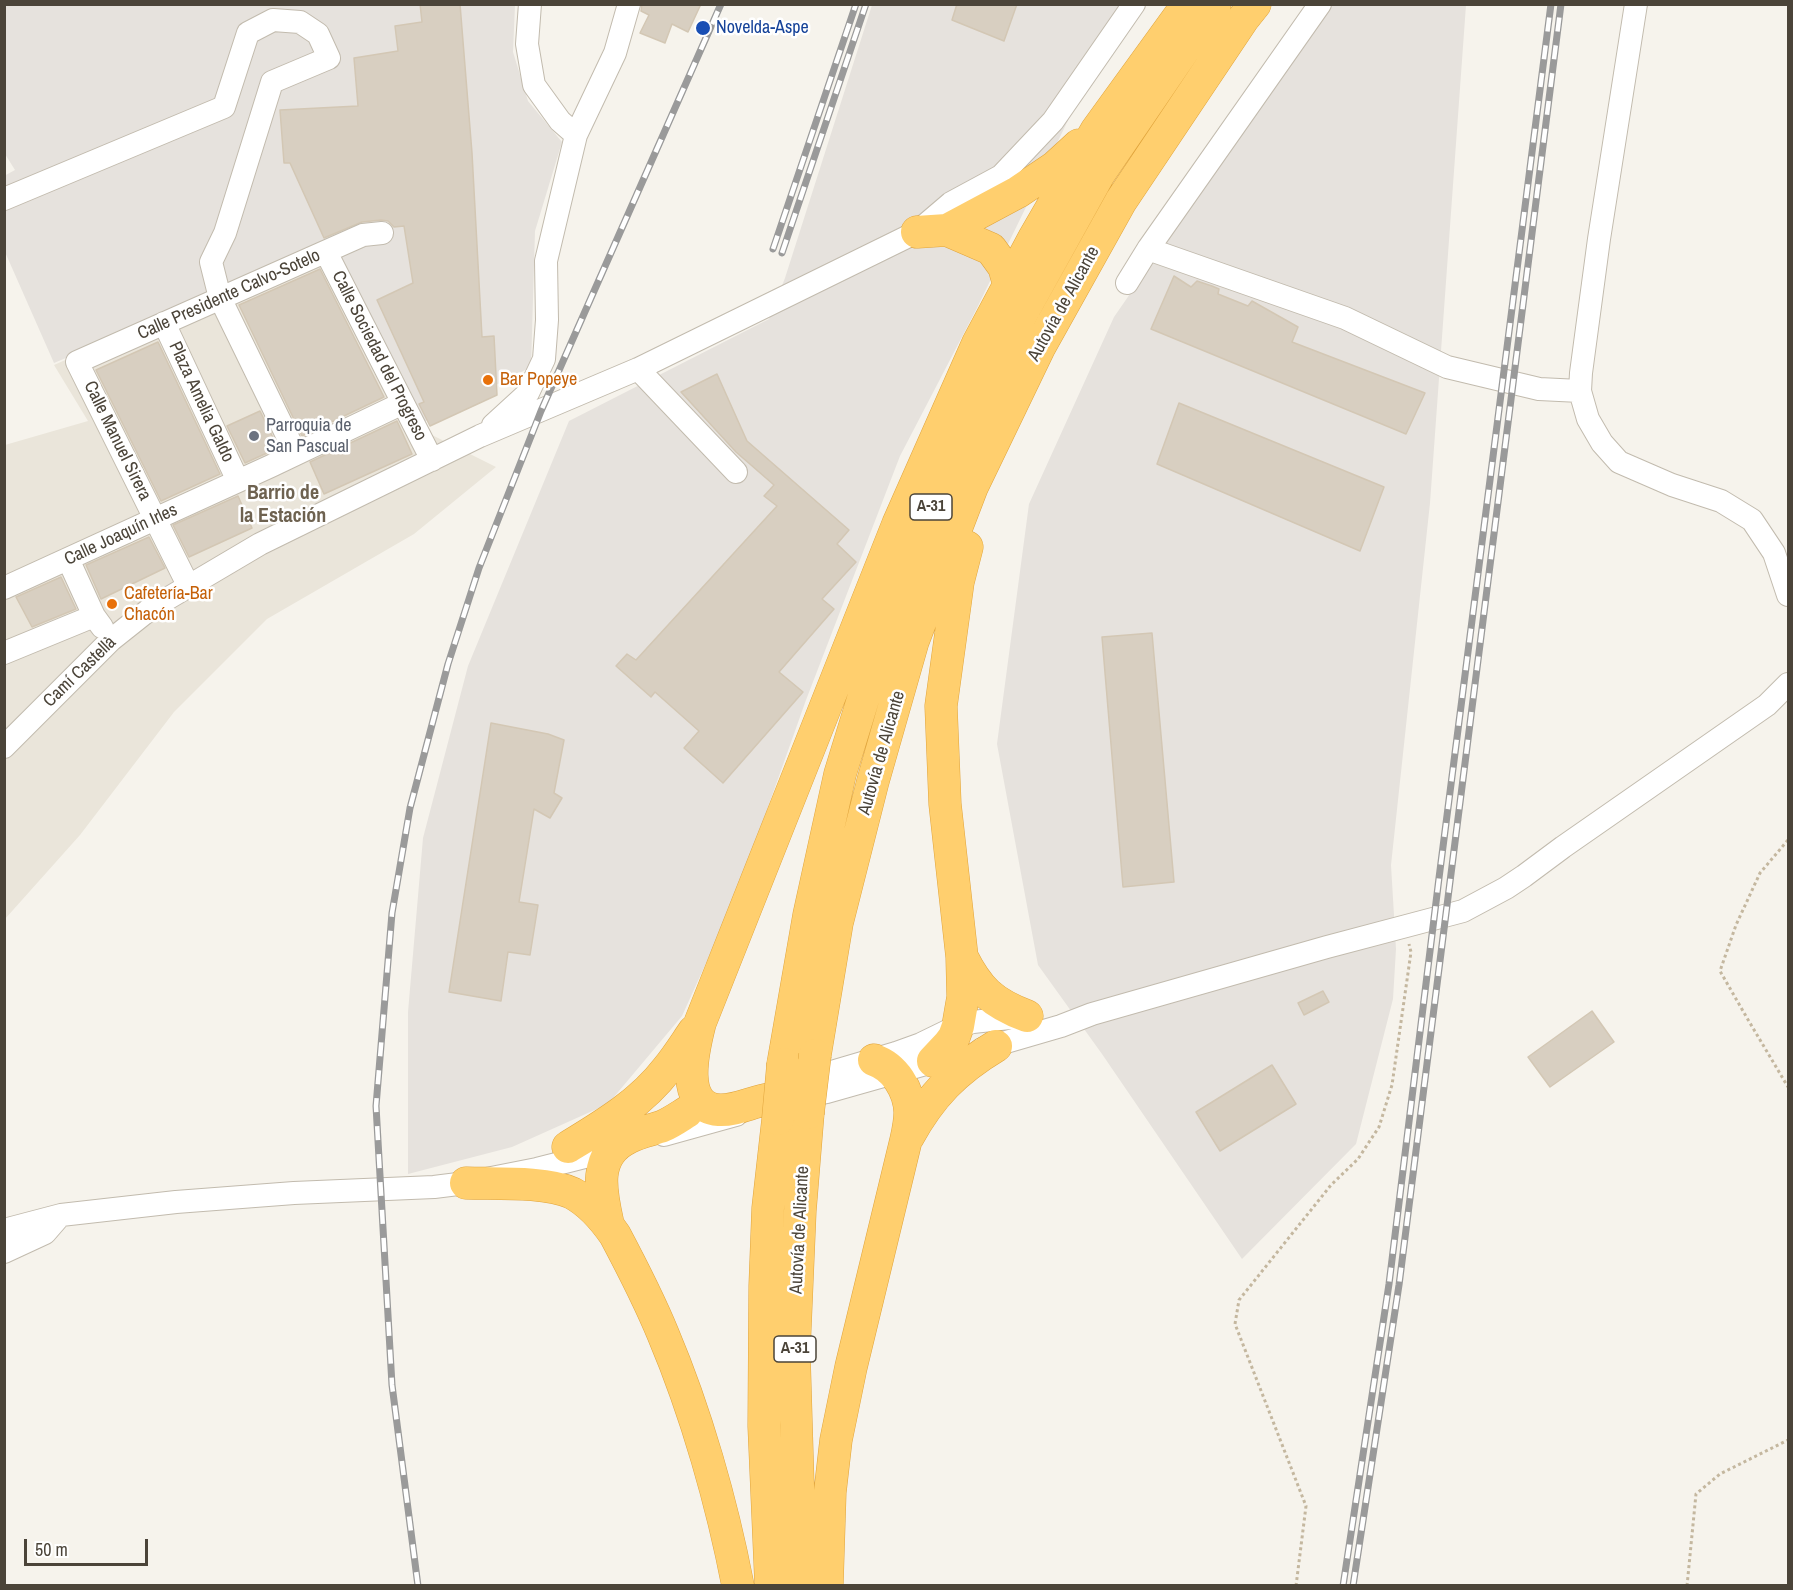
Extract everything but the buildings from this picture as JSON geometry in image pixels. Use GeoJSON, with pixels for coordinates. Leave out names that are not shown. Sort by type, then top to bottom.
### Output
{"type":"FeatureCollection","features":[{"type":"Feature","properties":{"kind":"highway"},"geometry":{"type":"LineString","coordinates":[[698,1110],[700,1101],[692,1080],[691,1062],[700,1023],[898,524],[978,342],[1034,238],[1096,131],[1188,4]]}},
{"type":"Feature","properties":{"kind":"highway","name":"Autovía de Alicante"},"geometry":{"type":"LineString","coordinates":[[801,1586],[794,1352],[800,1211],[792,1110],[783,1064],[808,915],[840,774],[884,631],[935,496],[1013,329],[1099,174],[1215,4]]}},
{"type":"Feature","properties":{"kind":"highway","name":"Autovía de Alicante"},"geometry":{"type":"LineString","coordinates":[[771,1586],[764,1426],[768,1208],[792,1110],[815,1056],[837,922],[873,781],[913,641],[972,487],[1039,348],[1121,201],[1255,4]]}},
{"type":"Feature","properties":{"kind":"highway"},"geometry":{"type":"LineString","coordinates":[[932,231],[1018,192],[1055,167],[1096,131]]}},
{"type":"Feature","properties":{"kind":"highway"},"geometry":{"type":"LineString","coordinates":[[932,231],[991,249],[1004,267],[1009,285]]}},
{"type":"Feature","properties":{"kind":"highway"},"geometry":{"type":"LineString","coordinates":[[933,1062],[948,1045],[958,1026],[963,998],[962,957],[945,804],[941,706],[958,582],[974,520],[972,487]]}},
{"type":"Feature","properties":{"kind":"highway"},"geometry":{"type":"LineString","coordinates":[[962,957],[972,977],[983,991],[1002,1006],[1026,1016]]}},
{"type":"Feature","properties":{"kind":"highway"},"geometry":{"type":"LineString","coordinates":[[568,1147],[611,1120],[647,1091],[667,1070],[700,1023]]}},
{"type":"Feature","properties":{"kind":"highway"},"geometry":{"type":"LineString","coordinates":[[906,1140],[933,1098],[949,1081],[972,1061],[996,1046]]}},
{"type":"Feature","properties":{"kind":"highway"},"geometry":{"type":"LineString","coordinates":[[827,1586],[830,1492],[836,1440],[851,1366],[906,1140],[910,1113],[900,1080],[883,1066]]}},
{"type":"Feature","properties":{"kind":"highway"},"geometry":{"type":"LineString","coordinates":[[608,1224],[601,1186],[604,1165],[615,1145],[629,1137],[698,1110],[720,1110],[764,1100],[792,1110]]}},
{"type":"Feature","properties":{"kind":"highway"},"geometry":{"type":"LineString","coordinates":[[466,1183],[554,1188],[582,1200],[608,1224],[663,1334],[692,1410],[729,1537],[738,1586]]}},
{"type":"Feature","properties":{"kind":"street"},"geometry":{"type":"LineString","coordinates":[[530,4],[526,44],[534,85],[560,121],[576,135]]}},
{"type":"Feature","properties":{"kind":"street"},"geometry":{"type":"LineString","coordinates":[[480,436],[528,393],[544,359],[547,320],[546,261],[576,135],[615,53],[629,4]]}},
{"type":"Feature","properties":{"kind":"street"},"geometry":{"type":"LineString","coordinates":[[480,436],[638,369],[932,231],[951,203],[1001,176],[1053,121],[1134,4]]}},
{"type":"Feature","properties":{"kind":"street"},"geometry":{"type":"LineString","coordinates":[[1127,283],[1148,249],[1320,4]]}},
{"type":"Feature","properties":{"kind":"street"},"geometry":{"type":"LineString","coordinates":[[1636,4],[1599,239],[1580,392],[1588,419],[1602,443],[1619,462],[1672,485],[1721,501],[1752,520],[1781,548],[1788,595]]}},
{"type":"Feature","properties":{"kind":"street"},"geometry":{"type":"LineString","coordinates":[[4,199],[224,107],[248,33],[273,20],[300,22],[318,34],[329,58],[272,82],[225,233],[211,262],[220,298],[296,454]]}},
{"type":"Feature","properties":{"kind":"street","name":"Calle Presidente Calvo-Sotelo"},"geometry":{"type":"LineString","coordinates":[[77,362],[363,235],[382,233]]}},
{"type":"Feature","properties":{"kind":"street"},"geometry":{"type":"LineString","coordinates":[[1148,249],[1345,318],[1447,368],[1539,389],[1580,392]]}},
{"type":"Feature","properties":{"kind":"street","name":"Calle Sociedad del Progreso"},"geometry":{"type":"LineString","coordinates":[[326,252],[432,460]]}},
{"type":"Feature","properties":{"kind":"street","name":"Plaza Amelia Galdo"},"geometry":{"type":"LineString","coordinates":[[164,323],[238,481]]}},
{"type":"Feature","properties":{"kind":"street","name":"Calle Manuel Sirera"},"geometry":{"type":"LineString","coordinates":[[77,362],[188,585]]}},
{"type":"Feature","properties":{"kind":"street"},"geometry":{"type":"LineString","coordinates":[[638,369],[736,472]]}},
{"type":"Feature","properties":{"kind":"street","name":"Calle Joaquín Irles"},"geometry":{"type":"LineString","coordinates":[[4,588],[403,403]]}},
{"type":"Feature","properties":{"kind":"street","name":"Camí Castellà"},"geometry":{"type":"LineString","coordinates":[[4,747],[111,640],[150,609],[260,544],[480,436]]}},
{"type":"Feature","properties":{"kind":"street"},"geometry":{"type":"LineString","coordinates":[[68,559],[94,616],[111,640]]}},
{"type":"Feature","properties":{"kind":"street"},"geometry":{"type":"LineString","coordinates":[[4,653],[94,616]]}},
{"type":"Feature","properties":{"kind":"street"},"geometry":{"type":"LineString","coordinates":[[497,1176],[568,1147],[698,1110],[883,1066],[933,1062],[996,1046],[1062,1026],[1092,1014],[1463,911],[1506,888],[1767,705],[1788,684]]}},
{"type":"Feature","properties":{"kind":"street"},"geometry":{"type":"LineString","coordinates":[[4,1230],[61,1215],[176,1202],[294,1193],[434,1187],[537,1169],[792,1110],[883,1066],[958,1026],[1026,1016],[1092,1014]]}},
{"type":"Feature","properties":{"kind":"street"},"geometry":{"type":"LineString","coordinates":[[4,1252],[45,1233],[61,1215]]}},
{"type":"Feature","properties":{"kind":"path"},"geometry":{"type":"LineString","coordinates":[[1788,840],[1760,873],[1736,926],[1720,971],[1788,1087]]}},
{"type":"Feature","properties":{"kind":"path"},"geometry":{"type":"LineString","coordinates":[[1296,1586],[1306,1506],[1235,1324],[1239,1300],[1331,1185],[1358,1160],[1379,1127],[1392,1084],[1411,952],[1405,927]]}},
{"type":"Feature","properties":{"kind":"path"},"geometry":{"type":"LineString","coordinates":[[1687,1586],[1696,1494],[1720,1474],[1788,1440]]}},
{"type":"Feature","properties":{"kind":"shaded area"},"geometry":{"type":"Polygon","coordinates":[[[5,5],[515,5],[513,52],[528,101],[562,142],[535,231],[531,367],[420,424],[329,240],[222,292],[54,363],[5,252],[4,176],[15,170],[5,154],[5,5]]]}},
{"type":"Feature","properties":{"kind":"shaded area"},"geometry":{"type":"Polygon","coordinates":[[[872,5],[1124,5],[977,308],[900,456],[806,700],[736,897],[682,1016],[608,1104],[512,1147],[408,1174],[408,1012],[423,838],[468,666],[569,421],[769,319],[785,278],[872,5]]]}},
{"type":"Feature","properties":{"kind":"shaded area"},"geometry":{"type":"Polygon","coordinates":[[[1330,5],[1466,5],[1430,503],[1391,865],[1396,949],[1393,999],[1356,1144],[1242,1259],[1102,1054],[1038,965],[997,744],[1029,504],[1114,317],[1330,5]]]}},
{"type":"Feature","properties":{"kind":"shaded area"},"geometry":{"type":"Polygon","coordinates":[[[327,244],[418,428],[496,467],[414,534],[267,619],[174,712],[80,835],[5,919],[5,445],[88,421],[54,365],[327,244]]]}},
{"type":"Feature","properties":{"kind":"railway"},"geometry":{"type":"LineString","coordinates":[[418,1586],[392,1385],[376,1106],[392,913],[410,808],[448,664],[479,568],[541,411],[721,4]]}},
{"type":"Feature","properties":{"kind":"railway"},"geometry":{"type":"LineString","coordinates":[[773,249],[856,4]]}},
{"type":"Feature","properties":{"kind":"railway"},"geometry":{"type":"LineString","coordinates":[[782,253],[866,4]]}},
{"type":"Feature","properties":{"kind":"railway"},"geometry":{"type":"LineString","coordinates":[[1343,1586],[1389,1284],[1551,4]]}},
{"type":"Feature","properties":{"kind":"railway"},"geometry":{"type":"LineString","coordinates":[[1353,1586],[1399,1285],[1561,4]]}},
{"type":"Feature","properties":{"kind":"place","name":"Novelda-Aspe"},"geometry":{"type":"Point","coordinates":[703,28]}},
{"type":"Feature","properties":{"kind":"place","name":"Bar Popeye"},"geometry":{"type":"Point","coordinates":[488,380]}},
{"type":"Feature","properties":{"kind":"place","name":"Parroquia de San Pascual"},"geometry":{"type":"Point","coordinates":[254,436]}},
{"type":"Feature","properties":{"kind":"place","name":"Cafetería-Bar Chacón"},"geometry":{"type":"Point","coordinates":[112,604]}},
{"type":"Feature","properties":{"kind":"district","name":"Barrio de la Estación"},"geometry":{"type":"Point","coordinates":[283,506]}}]}
